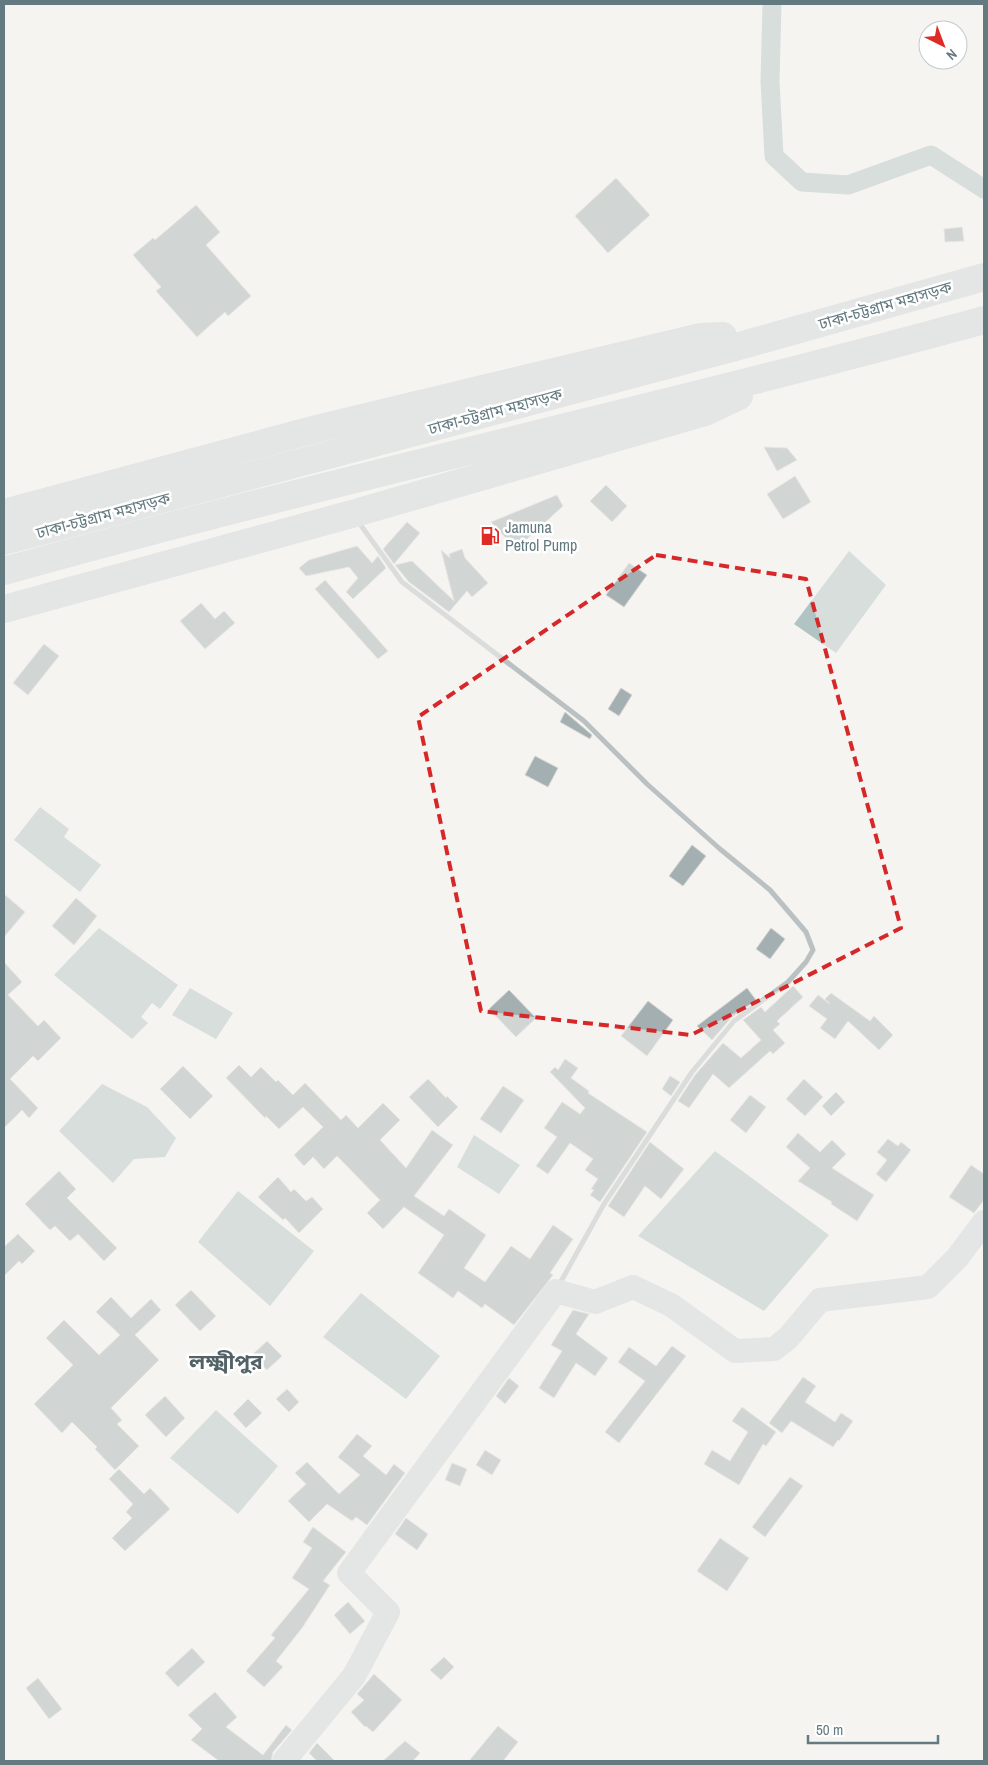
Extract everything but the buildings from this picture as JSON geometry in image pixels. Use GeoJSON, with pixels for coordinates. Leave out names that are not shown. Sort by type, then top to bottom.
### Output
{"type":"FeatureCollection","features":[{"type":"Feature","properties":{"kind":"highway","name":"ঢাকা-চট্টগ্রাম মহাসড়ক"},"geometry":{"type":"LineString","coordinates":[[4,541],[660,367],[984,277]]}},
{"type":"Feature","properties":{"kind":"highway","name":"ঢাকা-চট্টগ্রাম মহাসড়ক"},"geometry":{"type":"LineString","coordinates":[[4,571],[369,474],[786,373],[984,320]]}},
{"type":"Feature","properties":{"kind":"highway"},"geometry":{"type":"LineString","coordinates":[[4,513],[316,429],[700,337],[793,331]]}},
{"type":"Feature","properties":{"kind":"highway"},"geometry":{"type":"LineString","coordinates":[[4,609],[352,514],[705,412],[786,373]]}},
{"type":"Feature","properties":{"kind":"main road"},"geometry":{"type":"LineString","coordinates":[[284,1761],[354,1676],[388,1612],[349,1573],[556,1290],[595,1302],[633,1287],[671,1305],[735,1351],[774,1349],[788,1338],[820,1300],[928,1287],[958,1258],[984,1222]]}},
{"type":"Feature","properties":{"kind":"street"},"geometry":{"type":"LineString","coordinates":[[352,514],[402,582],[584,721],[647,784],[720,849],[770,890],[806,932],[813,950],[806,962],[788,982],[734,1022],[692,1072],[604,1204],[556,1290]]}},
{"type":"Feature","properties":{"kind":"highlighted area"},"geometry":{"type":"Polygon","coordinates":[[[656,555],[806,579],[901,928],[691,1035],[481,1011],[418,717],[656,555]]]}},
{"type":"Feature","properties":{"kind":"shaded area"},"geometry":{"type":"Polygon","coordinates":[[[849,551],[886,585],[836,653],[794,624],[849,551]]]}},
{"type":"Feature","properties":{"kind":"shaded area"},"geometry":{"type":"Polygon","coordinates":[[[40,807],[69,829],[64,837],[101,865],[80,892],[14,840],[40,807]]]}},
{"type":"Feature","properties":{"kind":"shaded area"},"geometry":{"type":"Polygon","coordinates":[[[99,928],[178,985],[160,1009],[152,1003],[141,1017],[148,1023],[132,1039],[54,975],[99,928]]]}},
{"type":"Feature","properties":{"kind":"shaded area"},"geometry":{"type":"Polygon","coordinates":[[[190,988],[233,1013],[216,1039],[172,1015],[190,988]]]}},
{"type":"Feature","properties":{"kind":"shaded area"},"geometry":{"type":"Polygon","coordinates":[[[102,1084],[147,1107],[176,1138],[165,1157],[134,1159],[113,1183],[59,1131],[102,1084]]]}},
{"type":"Feature","properties":{"kind":"shaded area"},"geometry":{"type":"Polygon","coordinates":[[[474,1135],[520,1165],[499,1194],[457,1167],[474,1135]]]}},
{"type":"Feature","properties":{"kind":"shaded area"},"geometry":{"type":"Polygon","coordinates":[[[715,1151],[829,1235],[764,1311],[638,1236],[715,1151]]]}},
{"type":"Feature","properties":{"kind":"shaded area"},"geometry":{"type":"Polygon","coordinates":[[[238,1191],[314,1251],[270,1306],[198,1242],[238,1191]]]}},
{"type":"Feature","properties":{"kind":"shaded area"},"geometry":{"type":"Polygon","coordinates":[[[361,1293],[440,1356],[406,1399],[323,1337],[361,1293]]]}},
{"type":"Feature","properties":{"kind":"shaded area"},"geometry":{"type":"Polygon","coordinates":[[[216,1410],[278,1466],[238,1514],[170,1458],[216,1410]]]}},
{"type":"Feature","properties":{"kind":"waterway"},"geometry":{"type":"LineString","coordinates":[[772,4],[770,81],[774,156],[802,182],[848,185],[931,155],[984,189]]}},
{"type":"Feature","properties":{"kind":"place","name":"Jamuna Petrol Pump"},"geometry":{"type":"Point","coordinates":[490,536]}},
{"type":"Feature","properties":{"kind":"district","name":"লক্ষ্মীপুর"},"geometry":{"type":"Point","coordinates":[226,1362]}}]}
